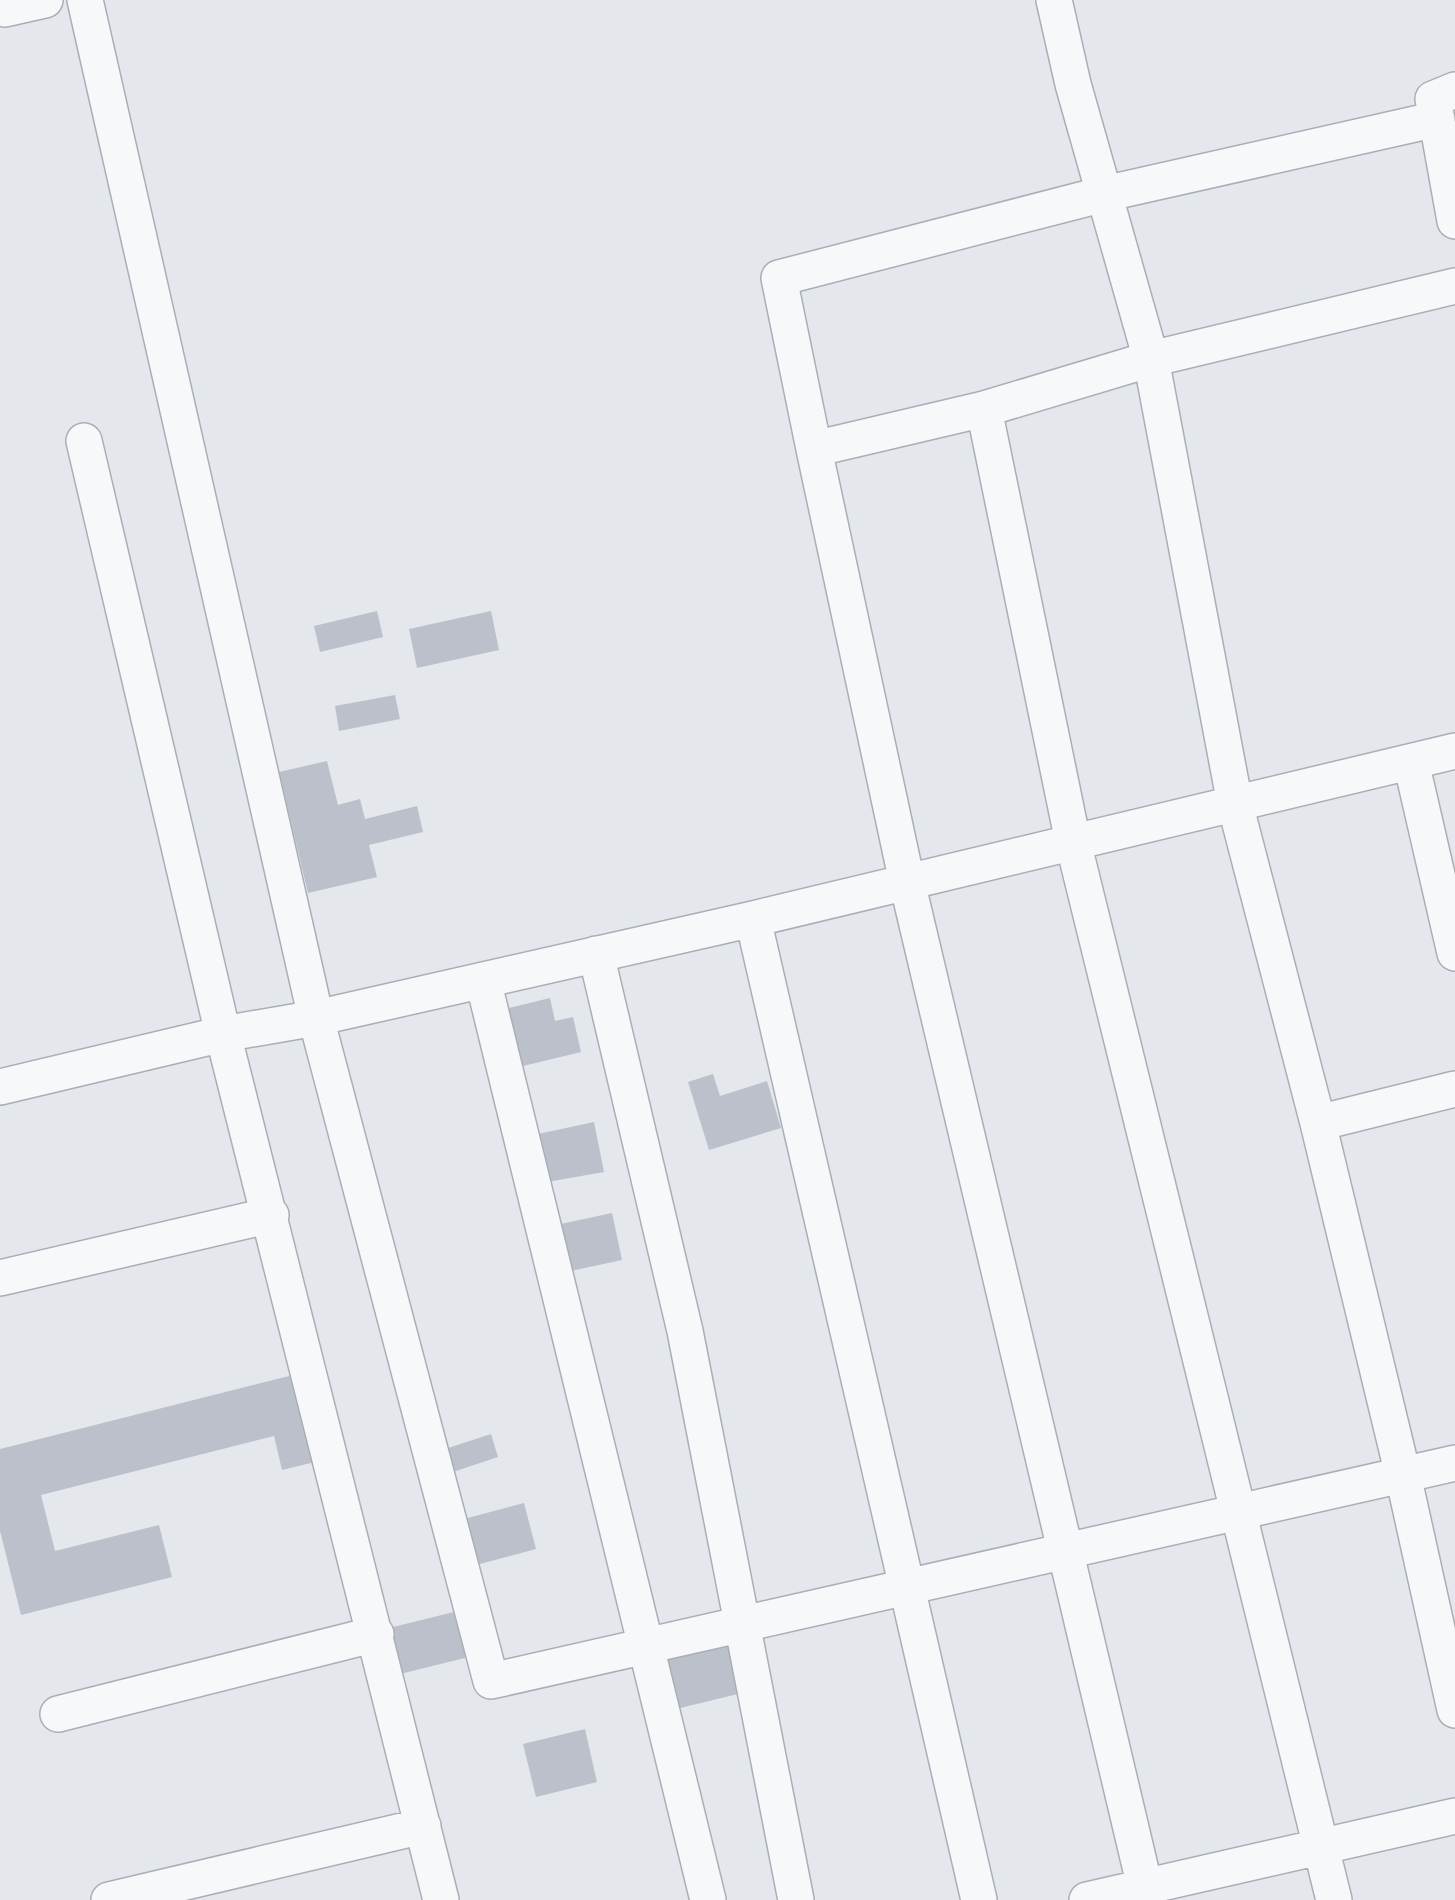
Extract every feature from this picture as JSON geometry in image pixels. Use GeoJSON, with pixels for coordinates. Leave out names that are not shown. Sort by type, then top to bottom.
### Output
{"type":"FeatureCollection","features":[{"type":"Feature","properties":{"kind":"street"},"geometry":{"type":"LineString","coordinates":[[5,9],[45,0]]}},
{"type":"Feature","properties":{"kind":"street"},"geometry":{"type":"LineString","coordinates":[[85,0],[316,1018],[492,1681],[1455,1463]]}},
{"type":"Feature","properties":{"kind":"street"},"geometry":{"type":"LineString","coordinates":[[1054,0],[1073,83],[1151,359],[1235,804],[1318,1123],[1403,1475],[1455,1710]]}},
{"type":"Feature","properties":{"kind":"street"},"geometry":{"type":"LineString","coordinates":[[1455,90],[1433,99],[1455,221]]}},
{"type":"Feature","properties":{"kind":"street"},"geometry":{"type":"LineString","coordinates":[[1147,1892],[907,882],[779,278],[1104,194],[1437,119]]}},
{"type":"Feature","properties":{"kind":"street"},"geometry":{"type":"LineString","coordinates":[[814,449],[984,409],[1151,359],[1455,286]]}},
{"type":"Feature","properties":{"kind":"street"},"geometry":{"type":"LineString","coordinates":[[984,409],[1073,842],[1334,1900]]}},
{"type":"Feature","properties":{"kind":"street"},"geometry":{"type":"LineString","coordinates":[[84,441],[223,1034],[271,1215],[441,1900]]}},
{"type":"Feature","properties":{"kind":"street"},"geometry":{"type":"LineString","coordinates":[[0,1087],[223,1034],[316,1018],[753,919],[1455,751]]}},
{"type":"Feature","properties":{"kind":"street"},"geometry":{"type":"LineString","coordinates":[[1411,762],[1455,953]]}},
{"type":"Feature","properties":{"kind":"street"},"geometry":{"type":"LineString","coordinates":[[753,919],[979,1900]]}},
{"type":"Feature","properties":{"kind":"street"},"geometry":{"type":"LineString","coordinates":[[596,954],[685,1331],[796,1900]]}},
{"type":"Feature","properties":{"kind":"street"},"geometry":{"type":"LineString","coordinates":[[482,980],[708,1900]]}},
{"type":"Feature","properties":{"kind":"street"},"geometry":{"type":"LineString","coordinates":[[1318,1123],[1455,1089]]}},
{"type":"Feature","properties":{"kind":"street"},"geometry":{"type":"LineString","coordinates":[[0,1278],[271,1215]]}},
{"type":"Feature","properties":{"kind":"street"},"geometry":{"type":"LineString","coordinates":[[58,1714],[376,1634]]}},
{"type":"Feature","properties":{"kind":"street"},"geometry":{"type":"LineString","coordinates":[[1087,1900],[1147,1892],[1321,1846],[1455,1816]]}},
{"type":"Feature","properties":{"kind":"street"},"geometry":{"type":"LineString","coordinates":[[109,1900],[423,1826]]}},
{"type":"Feature","properties":{"kind":"building"},"geometry":{"type":"Polygon","coordinates":[[[377,611],[383,637],[320,652],[314,626],[377,611]]]}},
{"type":"Feature","properties":{"kind":"building"},"geometry":{"type":"Polygon","coordinates":[[[491,611],[499,650],[417,668],[409,629],[491,611]]]}},
{"type":"Feature","properties":{"kind":"building"},"geometry":{"type":"Polygon","coordinates":[[[395,695],[400,719],[339,731],[335,706],[395,695]]]}},
{"type":"Feature","properties":{"kind":"building"},"geometry":{"type":"Polygon","coordinates":[[[327,761],[338,805],[360,799],[365,819],[417,806],[423,832],[369,845],[377,877],[308,893],[279,772],[327,761]]]}},
{"type":"Feature","properties":{"kind":"building"},"geometry":{"type":"Polygon","coordinates":[[[550,998],[555,1021],[573,1017],[581,1052],[519,1067],[505,1009],[550,998]]]}},
{"type":"Feature","properties":{"kind":"building"},"geometry":{"type":"Polygon","coordinates":[[[713,1074],[720,1096],[767,1081],[781,1128],[709,1150],[688,1082],[713,1074]]]}},
{"type":"Feature","properties":{"kind":"building"},"geometry":{"type":"Polygon","coordinates":[[[594,1122],[604,1172],[547,1182],[538,1134],[594,1122]]]}},
{"type":"Feature","properties":{"kind":"building"},"geometry":{"type":"Polygon","coordinates":[[[612,1213],[622,1260],[566,1272],[556,1225],[612,1213]]]}},
{"type":"Feature","properties":{"kind":"building"},"geometry":{"type":"Polygon","coordinates":[[[301,1373],[323,1460],[282,1470],[274,1436],[41,1495],[55,1551],[159,1525],[172,1577],[21,1615],[0,1531],[0,1449],[301,1373]]]}},
{"type":"Feature","properties":{"kind":"building"},"geometry":{"type":"Polygon","coordinates":[[[491,1434],[498,1457],[450,1473],[442,1450],[491,1434]]]}},
{"type":"Feature","properties":{"kind":"building"},"geometry":{"type":"Polygon","coordinates":[[[524,1503],[536,1549],[476,1565],[464,1519],[524,1503]]]}},
{"type":"Feature","properties":{"kind":"building"},"geometry":{"type":"Polygon","coordinates":[[[462,1610],[473,1656],[400,1674],[389,1628],[462,1610]]]}},
{"type":"Feature","properties":{"kind":"building"},"geometry":{"type":"Polygon","coordinates":[[[727,1633],[742,1693],[676,1709],[661,1648],[727,1633]]]}},
{"type":"Feature","properties":{"kind":"building"},"geometry":{"type":"Polygon","coordinates":[[[585,1729],[597,1782],[536,1797],[523,1744],[585,1729]]]}}]}
